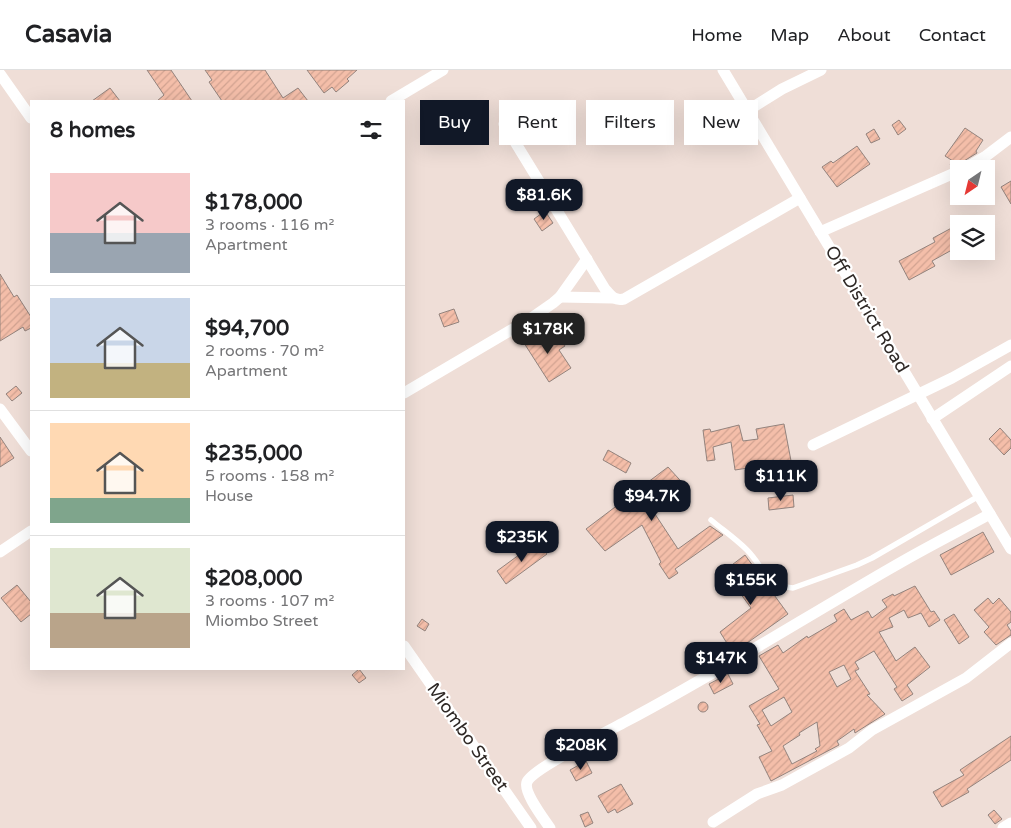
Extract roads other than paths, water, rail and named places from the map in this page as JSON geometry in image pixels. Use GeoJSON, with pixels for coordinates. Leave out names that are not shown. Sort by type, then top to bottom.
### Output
{"type":"FeatureCollection","features":[{"type":"Feature","properties":{"kind":"street"},"geometry":{"type":"LineString","coordinates":[[393,100],[443,70]]}},
{"type":"Feature","properties":{"kind":"street","name":"Off District Road"},"geometry":{"type":"LineString","coordinates":[[723,70],[741,100]]}},
{"type":"Feature","properties":{"kind":"street"},"geometry":{"type":"LineString","coordinates":[[758,104],[782,89],[821,70]]}},
{"type":"Feature","properties":{"kind":"street"},"geometry":{"type":"LineString","coordinates":[[0,74],[30,117]]}},
{"type":"Feature","properties":{"kind":"street","name":"Off District Road"},"geometry":{"type":"LineString","coordinates":[[758,129],[1011,549]]}},
{"type":"Feature","properties":{"kind":"street"},"geometry":{"type":"LineString","coordinates":[[980,160],[1011,137]]}},
{"type":"Feature","properties":{"kind":"street"},"geometry":{"type":"LineString","coordinates":[[517,145],[605,289],[613,298]]}},
{"type":"Feature","properties":{"kind":"street"},"geometry":{"type":"LineString","coordinates":[[820,232],[950,175]]}},
{"type":"Feature","properties":{"kind":"street"},"geometry":{"type":"LineString","coordinates":[[560,297],[613,298],[618,300],[624,298],[800,198]]}},
{"type":"Feature","properties":{"kind":"street"},"geometry":{"type":"LineString","coordinates":[[405,392],[530,319],[560,297],[587,259]]}},
{"type":"Feature","properties":{"kind":"street"},"geometry":{"type":"LineString","coordinates":[[813,446],[952,378],[1011,345]]}},
{"type":"Feature","properties":{"kind":"street"},"geometry":{"type":"LineString","coordinates":[[932,418],[1011,366]]}},
{"type":"Feature","properties":{"kind":"street"},"geometry":{"type":"LineString","coordinates":[[0,410],[30,450]]}},
{"type":"Feature","properties":{"kind":"street"},"geometry":{"type":"LineString","coordinates":[[550,828],[532,802],[526,787],[527,782],[534,774],[573,750],[665,701],[892,567],[990,514]]}},
{"type":"Feature","properties":{"kind":"street"},"geometry":{"type":"LineString","coordinates":[[0,552],[30,533]]}},
{"type":"Feature","properties":{"kind":"street"},"geometry":{"type":"LineString","coordinates":[[713,822],[757,794],[782,786],[849,748],[872,730],[966,678],[1011,643]]}},
{"type":"Feature","properties":{"kind":"street","name":"Miombo Street"},"geometry":{"type":"LineString","coordinates":[[405,647],[531,828]]}},
{"type":"Feature","properties":{"kind":"street"},"geometry":{"type":"LineString","coordinates":[[1003,828],[1011,823]]}},
{"type":"Feature","properties":{"kind":"lane"},"geometry":{"type":"LineString","coordinates":[[711,520],[749,552],[773,583],[782,588],[793,588],[872,558],[980,496]]}}]}
